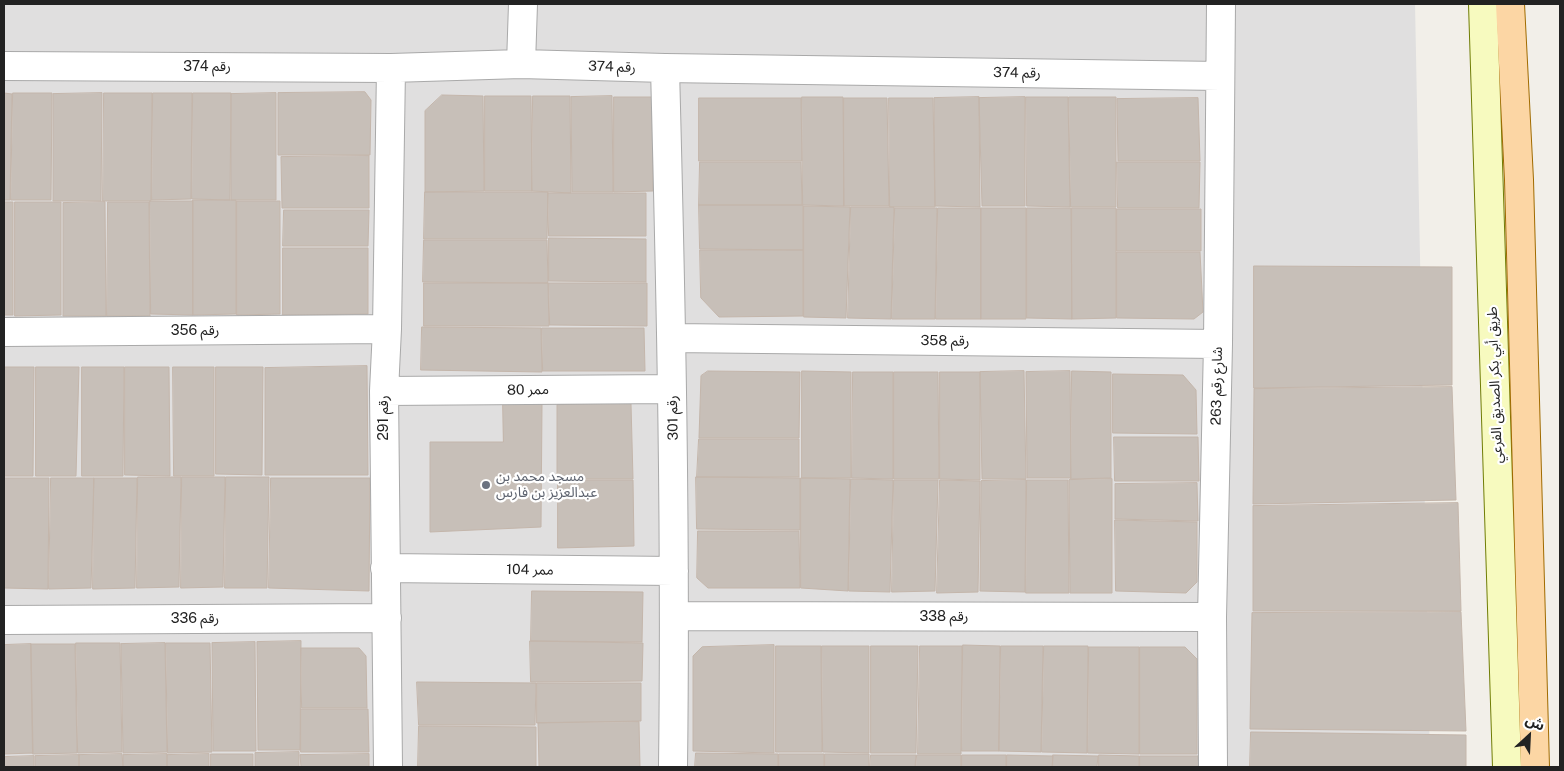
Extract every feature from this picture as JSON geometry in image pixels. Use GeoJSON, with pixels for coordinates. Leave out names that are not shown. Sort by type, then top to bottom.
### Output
{"type":"FeatureCollection","features":[{"type":"Feature","properties":{"kind":"main road","name":"طريق أبي بكر الصديق الفرعي"},"geometry":{"type":"LineString","coordinates":[[1482,4],[1507,767]]}},
{"type":"Feature","properties":{"kind":"main road"},"geometry":{"type":"LineString","coordinates":[[1510,4],[1519,180],[1535,767]]}},
{"type":"Feature","properties":{"kind":"main road"},"geometry":{"type":"LineString","coordinates":[[1519,180],[1525,4]]}},
{"type":"Feature","properties":{"kind":"street"},"geometry":{"type":"LineString","coordinates":[[521,64],[523,4]]}},
{"type":"Feature","properties":{"kind":"street","name":"شارع رقم 263"},"geometry":{"type":"LineString","coordinates":[[1213,767],[1212,618],[1218,344],[1221,4]]}},
{"type":"Feature","properties":{"kind":"street","name":"رقم 374"},"geometry":{"type":"LineString","coordinates":[[4,66],[391,68],[521,64],[666,68],[1220,76]]}},
{"type":"Feature","properties":{"kind":"street","name":"رقم 291"},"geometry":{"type":"LineString","coordinates":[[388,767],[384,391],[387,329],[391,68]]}},
{"type":"Feature","properties":{"kind":"street","name":"رقم 301"},"geometry":{"type":"LineString","coordinates":[[666,68],[672,338],[675,616],[673,767]]}},
{"type":"Feature","properties":{"kind":"street","name":"رقم 356"},"geometry":{"type":"LineString","coordinates":[[4,332],[387,329]]}},
{"type":"Feature","properties":{"kind":"street","name":"رقم 358"},"geometry":{"type":"LineString","coordinates":[[672,338],[1218,344]]}},
{"type":"Feature","properties":{"kind":"street","name":"ممر 80"},"geometry":{"type":"LineString","coordinates":[[384,391],[672,388]]}},
{"type":"Feature","properties":{"kind":"street","name":"ممر 104"},"geometry":{"type":"LineString","coordinates":[[385,568],[674,571]]}},
{"type":"Feature","properties":{"kind":"street","name":"رقم 338"},"geometry":{"type":"LineString","coordinates":[[675,616],[1212,618]]}},
{"type":"Feature","properties":{"kind":"street","name":"رقم 336"},"geometry":{"type":"LineString","coordinates":[[4,620],[387,618]]}},
{"type":"Feature","properties":{"kind":"shaded area"},"geometry":{"type":"Polygon","coordinates":[[[4,4],[1415,4],[1430,767],[4,767],[4,4]]]}},
{"type":"Feature","properties":{"kind":"building"},"geometry":{"type":"Polygon","coordinates":[[[365,92],[371,100],[370,155],[278,155],[278,93],[365,92]]]}},
{"type":"Feature","properties":{"kind":"building"},"geometry":{"type":"Polygon","coordinates":[[[4,93],[12,94],[10,200],[4,200],[4,93]]]}},
{"type":"Feature","properties":{"kind":"building"},"geometry":{"type":"Polygon","coordinates":[[[13,93],[52,93],[51,200],[11,200],[13,93]]]}},
{"type":"Feature","properties":{"kind":"building"},"geometry":{"type":"Polygon","coordinates":[[[102,93],[101,201],[53,201],[53,94],[102,93]]]}},
{"type":"Feature","properties":{"kind":"building"},"geometry":{"type":"Polygon","coordinates":[[[104,93],[152,93],[151,201],[103,201],[104,93]]]}},
{"type":"Feature","properties":{"kind":"building"},"geometry":{"type":"Polygon","coordinates":[[[153,93],[192,93],[191,199],[152,200],[153,93]]]}},
{"type":"Feature","properties":{"kind":"building"},"geometry":{"type":"Polygon","coordinates":[[[193,93],[231,93],[230,200],[192,199],[193,93]]]}},
{"type":"Feature","properties":{"kind":"building"},"geometry":{"type":"Polygon","coordinates":[[[276,93],[276,200],[231,200],[231,94],[276,93]]]}},
{"type":"Feature","properties":{"kind":"building"},"geometry":{"type":"Polygon","coordinates":[[[442,95],[483,96],[484,191],[425,192],[425,111],[442,95]]]}},
{"type":"Feature","properties":{"kind":"building"},"geometry":{"type":"Polygon","coordinates":[[[485,96],[531,96],[532,191],[485,191],[485,96]]]}},
{"type":"Feature","properties":{"kind":"building"},"geometry":{"type":"Polygon","coordinates":[[[533,96],[570,96],[571,193],[532,191],[533,96]]]}},
{"type":"Feature","properties":{"kind":"building"},"geometry":{"type":"Polygon","coordinates":[[[612,96],[613,192],[572,192],[571,97],[612,96]]]}},
{"type":"Feature","properties":{"kind":"building"},"geometry":{"type":"Polygon","coordinates":[[[614,97],[652,97],[653,191],[614,192],[614,97]]]}},
{"type":"Feature","properties":{"kind":"building"},"geometry":{"type":"Polygon","coordinates":[[[802,97],[843,97],[844,206],[803,205],[802,97]]]}},
{"type":"Feature","properties":{"kind":"building"},"geometry":{"type":"Polygon","coordinates":[[[979,97],[980,207],[935,206],[934,98],[979,97]]]}},
{"type":"Feature","properties":{"kind":"building"},"geometry":{"type":"Polygon","coordinates":[[[1025,97],[1025,206],[982,206],[979,98],[1025,97]]]}},
{"type":"Feature","properties":{"kind":"building"},"geometry":{"type":"Polygon","coordinates":[[[1026,97],[1068,97],[1070,207],[1027,206],[1026,97]]]}},
{"type":"Feature","properties":{"kind":"building"},"geometry":{"type":"Polygon","coordinates":[[[1069,97],[1116,97],[1116,207],[1071,207],[1069,97]]]}},
{"type":"Feature","properties":{"kind":"building"},"geometry":{"type":"Polygon","coordinates":[[[699,98],[801,98],[802,161],[699,161],[699,98]]]}},
{"type":"Feature","properties":{"kind":"building"},"geometry":{"type":"Polygon","coordinates":[[[844,98],[887,98],[889,206],[844,206],[844,98]]]}},
{"type":"Feature","properties":{"kind":"building"},"geometry":{"type":"Polygon","coordinates":[[[889,98],[933,98],[935,207],[890,207],[889,98]]]}},
{"type":"Feature","properties":{"kind":"building"},"geometry":{"type":"Polygon","coordinates":[[[1198,98],[1200,161],[1118,161],[1117,99],[1198,98]]]}},
{"type":"Feature","properties":{"kind":"building"},"geometry":{"type":"Polygon","coordinates":[[[369,156],[369,208],[282,208],[281,157],[369,156]]]}},
{"type":"Feature","properties":{"kind":"building"},"geometry":{"type":"Polygon","coordinates":[[[700,162],[801,162],[802,205],[699,205],[700,162]]]}},
{"type":"Feature","properties":{"kind":"building"},"geometry":{"type":"Polygon","coordinates":[[[1117,162],[1200,162],[1199,208],[1118,208],[1117,162]]]}},
{"type":"Feature","properties":{"kind":"building"},"geometry":{"type":"Polygon","coordinates":[[[425,192],[548,192],[547,239],[424,239],[425,192]]]}},
{"type":"Feature","properties":{"kind":"building"},"geometry":{"type":"Polygon","coordinates":[[[548,193],[646,193],[646,236],[549,236],[548,193]]]}},
{"type":"Feature","properties":{"kind":"building"},"geometry":{"type":"Polygon","coordinates":[[[193,200],[236,200],[236,314],[193,315],[193,200]]]}},
{"type":"Feature","properties":{"kind":"building"},"geometry":{"type":"Polygon","coordinates":[[[150,201],[193,201],[193,315],[151,314],[150,201]]]}},
{"type":"Feature","properties":{"kind":"building"},"geometry":{"type":"Polygon","coordinates":[[[237,201],[280,201],[280,314],[237,315],[237,201]]]}},
{"type":"Feature","properties":{"kind":"building"},"geometry":{"type":"Polygon","coordinates":[[[4,202],[13,202],[13,315],[4,315],[4,202]]]}},
{"type":"Feature","properties":{"kind":"building"},"geometry":{"type":"Polygon","coordinates":[[[15,202],[61,202],[61,315],[15,316],[15,202]]]}},
{"type":"Feature","properties":{"kind":"building"},"geometry":{"type":"Polygon","coordinates":[[[105,202],[106,316],[63,316],[63,203],[105,202]]]}},
{"type":"Feature","properties":{"kind":"building"},"geometry":{"type":"Polygon","coordinates":[[[108,202],[149,202],[150,316],[107,316],[108,202]]]}},
{"type":"Feature","properties":{"kind":"building"},"geometry":{"type":"Polygon","coordinates":[[[699,205],[803,205],[803,250],[700,249],[699,205]]]}},
{"type":"Feature","properties":{"kind":"building"},"geometry":{"type":"Polygon","coordinates":[[[804,206],[850,207],[846,318],[804,317],[804,206]]]}},
{"type":"Feature","properties":{"kind":"building"},"geometry":{"type":"Polygon","coordinates":[[[851,207],[894,207],[891,319],[848,318],[851,207]]]}},
{"type":"Feature","properties":{"kind":"building"},"geometry":{"type":"Polygon","coordinates":[[[895,208],[937,208],[935,319],[892,319],[895,208]]]}},
{"type":"Feature","properties":{"kind":"building"},"geometry":{"type":"Polygon","coordinates":[[[938,208],[981,208],[981,319],[936,319],[938,208]]]}},
{"type":"Feature","properties":{"kind":"building"},"geometry":{"type":"Polygon","coordinates":[[[981,208],[1026,208],[1026,319],[981,319],[981,208]]]}},
{"type":"Feature","properties":{"kind":"building"},"geometry":{"type":"Polygon","coordinates":[[[1027,208],[1071,208],[1072,319],[1027,318],[1027,208]]]}},
{"type":"Feature","properties":{"kind":"building"},"geometry":{"type":"Polygon","coordinates":[[[1072,208],[1116,208],[1116,318],[1072,319],[1072,208]]]}},
{"type":"Feature","properties":{"kind":"building"},"geometry":{"type":"Polygon","coordinates":[[[1117,209],[1201,209],[1201,251],[1117,251],[1117,209]]]}},
{"type":"Feature","properties":{"kind":"building"},"geometry":{"type":"Polygon","coordinates":[[[284,210],[369,210],[368,246],[283,246],[284,210]]]}},
{"type":"Feature","properties":{"kind":"building"},"geometry":{"type":"Polygon","coordinates":[[[549,238],[646,239],[646,282],[549,281],[549,238]]]}},
{"type":"Feature","properties":{"kind":"building"},"geometry":{"type":"Polygon","coordinates":[[[424,240],[547,240],[548,283],[423,282],[424,240]]]}},
{"type":"Feature","properties":{"kind":"building"},"geometry":{"type":"Polygon","coordinates":[[[283,248],[368,248],[368,314],[283,315],[283,248]]]}},
{"type":"Feature","properties":{"kind":"building"},"geometry":{"type":"Polygon","coordinates":[[[700,250],[803,250],[803,316],[719,317],[701,298],[700,250]]]}},
{"type":"Feature","properties":{"kind":"building"},"geometry":{"type":"Polygon","coordinates":[[[1117,252],[1200,252],[1203,312],[1194,319],[1117,318],[1117,252]]]}},
{"type":"Feature","properties":{"kind":"building"},"geometry":{"type":"Polygon","coordinates":[[[1254,266],[1452,267],[1452,385],[1254,388],[1254,266]]]}},
{"type":"Feature","properties":{"kind":"building"},"geometry":{"type":"Polygon","coordinates":[[[424,283],[548,283],[549,326],[424,326],[424,283]]]}},
{"type":"Feature","properties":{"kind":"building"},"geometry":{"type":"Polygon","coordinates":[[[549,283],[647,283],[647,326],[550,325],[549,283]]]}},
{"type":"Feature","properties":{"kind":"building"},"geometry":{"type":"Polygon","coordinates":[[[422,327],[541,328],[542,372],[421,370],[422,327]]]}},
{"type":"Feature","properties":{"kind":"building"},"geometry":{"type":"Polygon","coordinates":[[[542,328],[644,328],[645,371],[543,371],[542,328]]]}},
{"type":"Feature","properties":{"kind":"building"},"geometry":{"type":"Polygon","coordinates":[[[367,366],[368,475],[265,475],[265,368],[367,366]]]}},
{"type":"Feature","properties":{"kind":"building"},"geometry":{"type":"Polygon","coordinates":[[[4,367],[34,367],[33,476],[4,476],[4,367]]]}},
{"type":"Feature","properties":{"kind":"building"},"geometry":{"type":"Polygon","coordinates":[[[36,367],[79,367],[76,476],[36,476],[36,367]]]}},
{"type":"Feature","properties":{"kind":"building"},"geometry":{"type":"Polygon","coordinates":[[[82,367],[124,367],[123,476],[82,476],[82,367]]]}},
{"type":"Feature","properties":{"kind":"building"},"geometry":{"type":"Polygon","coordinates":[[[125,367],[169,367],[170,476],[125,475],[125,367]]]}},
{"type":"Feature","properties":{"kind":"building"},"geometry":{"type":"Polygon","coordinates":[[[173,367],[214,367],[214,476],[174,476],[173,367]]]}},
{"type":"Feature","properties":{"kind":"building"},"geometry":{"type":"Polygon","coordinates":[[[216,367],[263,367],[262,475],[216,474],[216,367]]]}},
{"type":"Feature","properties":{"kind":"building"},"geometry":{"type":"Polygon","coordinates":[[[708,371],[800,372],[799,438],[699,438],[701,376],[708,371]]]}},
{"type":"Feature","properties":{"kind":"building"},"geometry":{"type":"Polygon","coordinates":[[[802,371],[851,372],[851,478],[802,478],[802,371]]]}},
{"type":"Feature","properties":{"kind":"building"},"geometry":{"type":"Polygon","coordinates":[[[1024,371],[1026,479],[982,479],[980,372],[1024,371]]]}},
{"type":"Feature","properties":{"kind":"building"},"geometry":{"type":"Polygon","coordinates":[[[1070,371],[1071,478],[1027,478],[1026,372],[1070,371]]]}},
{"type":"Feature","properties":{"kind":"building"},"geometry":{"type":"Polygon","coordinates":[[[1072,371],[1111,372],[1111,478],[1071,479],[1072,371]]]}},
{"type":"Feature","properties":{"kind":"building"},"geometry":{"type":"Polygon","coordinates":[[[853,372],[893,372],[893,479],[852,478],[853,372]]]}},
{"type":"Feature","properties":{"kind":"building"},"geometry":{"type":"Polygon","coordinates":[[[894,372],[938,372],[939,479],[894,479],[894,372]]]}},
{"type":"Feature","properties":{"kind":"building"},"geometry":{"type":"Polygon","coordinates":[[[940,372],[980,372],[980,480],[940,479],[940,372]]]}},
{"type":"Feature","properties":{"kind":"building"},"geometry":{"type":"Polygon","coordinates":[[[1113,374],[1183,375],[1196,390],[1197,434],[1113,433],[1113,374]]]}},
{"type":"Feature","properties":{"kind":"building"},"geometry":{"type":"Polygon","coordinates":[[[1452,387],[1456,500],[1253,504],[1254,389],[1452,387]]]}},
{"type":"Feature","properties":{"kind":"building","name":"مسجد محمد بن عبدالعزيز بن فارس"},"geometry":{"type":"Polygon","coordinates":[[[503,404],[542,404],[541,527],[430,532],[430,442],[503,442],[503,404]]]}},
{"type":"Feature","properties":{"kind":"building"},"geometry":{"type":"Polygon","coordinates":[[[631,404],[633,479],[557,479],[557,405],[631,404]]]}},
{"type":"Feature","properties":{"kind":"building"},"geometry":{"type":"Polygon","coordinates":[[[1114,437],[1198,437],[1199,481],[1115,481],[1114,437]]]}},
{"type":"Feature","properties":{"kind":"building"},"geometry":{"type":"Polygon","coordinates":[[[699,439],[799,439],[799,477],[697,477],[699,439]]]}},
{"type":"Feature","properties":{"kind":"building"},"geometry":{"type":"Polygon","coordinates":[[[138,477],[181,477],[179,587],[137,588],[138,477]]]}},
{"type":"Feature","properties":{"kind":"building"},"geometry":{"type":"Polygon","coordinates":[[[182,477],[225,477],[223,587],[181,588],[182,477]]]}},
{"type":"Feature","properties":{"kind":"building"},"geometry":{"type":"Polygon","coordinates":[[[226,477],[269,477],[267,588],[225,588],[226,477]]]}},
{"type":"Feature","properties":{"kind":"building"},"geometry":{"type":"Polygon","coordinates":[[[696,477],[800,478],[800,530],[697,529],[696,477]]]}},
{"type":"Feature","properties":{"kind":"building"},"geometry":{"type":"Polygon","coordinates":[[[4,478],[49,478],[48,589],[4,588],[4,478]]]}},
{"type":"Feature","properties":{"kind":"building"},"geometry":{"type":"Polygon","coordinates":[[[51,478],[94,478],[91,588],[49,589],[51,478]]]}},
{"type":"Feature","properties":{"kind":"building"},"geometry":{"type":"Polygon","coordinates":[[[94,478],[137,478],[135,588],[93,589],[94,478]]]}},
{"type":"Feature","properties":{"kind":"building"},"geometry":{"type":"Polygon","coordinates":[[[271,478],[370,478],[369,591],[269,588],[271,478]]]}},
{"type":"Feature","properties":{"kind":"building"},"geometry":{"type":"Polygon","coordinates":[[[801,478],[850,479],[848,591],[801,588],[801,478]]]}},
{"type":"Feature","properties":{"kind":"building"},"geometry":{"type":"Polygon","coordinates":[[[851,479],[893,480],[890,592],[849,591],[851,479]]]}},
{"type":"Feature","properties":{"kind":"building"},"geometry":{"type":"Polygon","coordinates":[[[1112,479],[1112,593],[1070,593],[1069,480],[1112,479]]]}},
{"type":"Feature","properties":{"kind":"building"},"geometry":{"type":"Polygon","coordinates":[[[558,480],[633,480],[634,546],[558,548],[558,480]]]}},
{"type":"Feature","properties":{"kind":"building"},"geometry":{"type":"Polygon","coordinates":[[[894,480],[938,480],[935,591],[892,592],[894,480]]]}},
{"type":"Feature","properties":{"kind":"building"},"geometry":{"type":"Polygon","coordinates":[[[940,480],[980,481],[978,592],[937,593],[940,480]]]}},
{"type":"Feature","properties":{"kind":"building"},"geometry":{"type":"Polygon","coordinates":[[[1026,480],[1025,592],[980,591],[981,481],[1026,480]]]}},
{"type":"Feature","properties":{"kind":"building"},"geometry":{"type":"Polygon","coordinates":[[[1027,480],[1068,480],[1069,593],[1026,593],[1027,480]]]}},
{"type":"Feature","properties":{"kind":"building"},"geometry":{"type":"Polygon","coordinates":[[[1197,483],[1198,521],[1115,519],[1115,484],[1197,483]]]}},
{"type":"Feature","properties":{"kind":"building"},"geometry":{"type":"Polygon","coordinates":[[[1458,503],[1461,611],[1253,611],[1253,506],[1458,503]]]}},
{"type":"Feature","properties":{"kind":"building"},"geometry":{"type":"Polygon","coordinates":[[[1115,520],[1197,522],[1197,582],[1186,593],[1116,591],[1115,520]]]}},
{"type":"Feature","properties":{"kind":"building"},"geometry":{"type":"Polygon","coordinates":[[[698,531],[799,531],[800,588],[708,588],[697,578],[698,531]]]}},
{"type":"Feature","properties":{"kind":"building"},"geometry":{"type":"Polygon","coordinates":[[[532,591],[643,592],[642,642],[531,641],[532,591]]]}},
{"type":"Feature","properties":{"kind":"building"},"geometry":{"type":"Polygon","coordinates":[[[1461,612],[1466,731],[1250,729],[1252,613],[1461,612]]]}},
{"type":"Feature","properties":{"kind":"building"},"geometry":{"type":"Polygon","coordinates":[[[301,641],[300,750],[258,750],[257,642],[301,641]]]}},
{"type":"Feature","properties":{"kind":"building"},"geometry":{"type":"Polygon","coordinates":[[[530,641],[643,643],[642,681],[531,682],[530,641]]]}},
{"type":"Feature","properties":{"kind":"building"},"geometry":{"type":"Polygon","coordinates":[[[255,642],[256,751],[213,751],[212,643],[255,642]]]}},
{"type":"Feature","properties":{"kind":"building"},"geometry":{"type":"Polygon","coordinates":[[[76,643],[120,643],[122,752],[78,753],[76,643]]]}},
{"type":"Feature","properties":{"kind":"building"},"geometry":{"type":"Polygon","coordinates":[[[165,643],[167,752],[123,753],[121,644],[165,643]]]}},
{"type":"Feature","properties":{"kind":"building"},"geometry":{"type":"Polygon","coordinates":[[[166,643],[210,643],[212,752],[168,753],[166,643]]]}},
{"type":"Feature","properties":{"kind":"building"},"geometry":{"type":"Polygon","coordinates":[[[31,644],[75,644],[77,753],[33,754],[31,644]]]}},
{"type":"Feature","properties":{"kind":"building"},"geometry":{"type":"Polygon","coordinates":[[[31,644],[33,753],[4,754],[4,645],[31,644]]]}},
{"type":"Feature","properties":{"kind":"building"},"geometry":{"type":"Polygon","coordinates":[[[774,645],[774,753],[693,751],[693,656],[702,647],[774,645]]]}},
{"type":"Feature","properties":{"kind":"building"},"geometry":{"type":"Polygon","coordinates":[[[963,645],[1000,646],[999,751],[962,751],[963,645]]]}},
{"type":"Feature","properties":{"kind":"building"},"geometry":{"type":"Polygon","coordinates":[[[776,646],[821,646],[822,752],[776,752],[776,646]]]}},
{"type":"Feature","properties":{"kind":"building"},"geometry":{"type":"Polygon","coordinates":[[[822,646],[869,646],[869,753],[823,752],[822,646]]]}},
{"type":"Feature","properties":{"kind":"building"},"geometry":{"type":"Polygon","coordinates":[[[871,646],[918,646],[916,753],[871,753],[871,646]]]}},
{"type":"Feature","properties":{"kind":"building"},"geometry":{"type":"Polygon","coordinates":[[[920,646],[962,646],[961,754],[918,754],[920,646]]]}},
{"type":"Feature","properties":{"kind":"building"},"geometry":{"type":"Polygon","coordinates":[[[1001,646],[1043,646],[1041,752],[999,751],[1001,646]]]}},
{"type":"Feature","properties":{"kind":"building"},"geometry":{"type":"Polygon","coordinates":[[[1044,646],[1088,646],[1087,753],[1042,752],[1044,646]]]}},
{"type":"Feature","properties":{"kind":"building"},"geometry":{"type":"Polygon","coordinates":[[[1089,647],[1139,647],[1139,754],[1088,753],[1089,647]]]}},
{"type":"Feature","properties":{"kind":"building"},"geometry":{"type":"Polygon","coordinates":[[[1140,647],[1185,647],[1197,659],[1197,754],[1140,754],[1140,647]]]}},
{"type":"Feature","properties":{"kind":"building"},"geometry":{"type":"Polygon","coordinates":[[[301,648],[359,648],[366,656],[367,708],[302,708],[301,648]]]}},
{"type":"Feature","properties":{"kind":"building"},"geometry":{"type":"Polygon","coordinates":[[[417,682],[536,683],[535,725],[419,725],[417,682]]]}},
{"type":"Feature","properties":{"kind":"building"},"geometry":{"type":"Polygon","coordinates":[[[537,683],[641,683],[641,721],[537,723],[537,683]]]}},
{"type":"Feature","properties":{"kind":"building"},"geometry":{"type":"Polygon","coordinates":[[[301,709],[368,709],[369,752],[301,752],[301,709]]]}},
{"type":"Feature","properties":{"kind":"building"},"geometry":{"type":"Polygon","coordinates":[[[639,722],[640,767],[539,767],[538,723],[639,722]]]}},
{"type":"Feature","properties":{"kind":"building"},"geometry":{"type":"Polygon","coordinates":[[[419,726],[536,727],[536,767],[418,767],[419,726]]]}},
{"type":"Feature","properties":{"kind":"building"},"geometry":{"type":"Polygon","coordinates":[[[1251,732],[1466,735],[1466,767],[1250,767],[1251,732]]]}},
{"type":"Feature","properties":{"kind":"building"},"geometry":{"type":"Polygon","coordinates":[[[299,752],[299,767],[255,767],[255,753],[299,752]]]}},
{"type":"Feature","properties":{"kind":"building"},"geometry":{"type":"Polygon","coordinates":[[[696,753],[778,754],[778,767],[695,767],[696,753]]]}},
{"type":"Feature","properties":{"kind":"building"},"geometry":{"type":"Polygon","coordinates":[[[122,754],[123,767],[79,767],[79,755],[122,754]]]}},
{"type":"Feature","properties":{"kind":"building"},"geometry":{"type":"Polygon","coordinates":[[[167,754],[167,767],[123,767],[123,755],[167,754]]]}},
{"type":"Feature","properties":{"kind":"building"},"geometry":{"type":"Polygon","coordinates":[[[209,754],[209,767],[167,767],[167,755],[209,754]]]}},
{"type":"Feature","properties":{"kind":"building"},"geometry":{"type":"Polygon","coordinates":[[[211,754],[253,754],[253,767],[211,767],[211,754]]]}},
{"type":"Feature","properties":{"kind":"building"},"geometry":{"type":"Polygon","coordinates":[[[369,754],[369,767],[301,767],[300,755],[369,754]]]}},
{"type":"Feature","properties":{"kind":"building"},"geometry":{"type":"Polygon","coordinates":[[[779,754],[824,754],[824,767],[779,767],[779,754]]]}},
{"type":"Feature","properties":{"kind":"building"},"geometry":{"type":"Polygon","coordinates":[[[825,754],[869,754],[869,767],[825,767],[825,754]]]}},
{"type":"Feature","properties":{"kind":"building"},"geometry":{"type":"Polygon","coordinates":[[[79,755],[79,767],[35,767],[35,756],[79,755]]]}},
{"type":"Feature","properties":{"kind":"building"},"geometry":{"type":"Polygon","coordinates":[[[871,755],[916,755],[915,767],[870,767],[871,755]]]}},
{"type":"Feature","properties":{"kind":"building"},"geometry":{"type":"Polygon","coordinates":[[[917,755],[961,755],[961,767],[916,767],[917,755]]]}},
{"type":"Feature","properties":{"kind":"building"},"geometry":{"type":"Polygon","coordinates":[[[962,755],[1006,755],[1006,767],[962,767],[962,755]]]}},
{"type":"Feature","properties":{"kind":"building"},"geometry":{"type":"Polygon","coordinates":[[[1007,755],[1053,756],[1052,767],[1007,767],[1007,755]]]}},
{"type":"Feature","properties":{"kind":"building"},"geometry":{"type":"Polygon","coordinates":[[[1053,755],[1098,756],[1097,767],[1053,767],[1053,755]]]}},
{"type":"Feature","properties":{"kind":"building"},"geometry":{"type":"Polygon","coordinates":[[[1099,755],[1139,756],[1139,767],[1099,767],[1099,755]]]}},
{"type":"Feature","properties":{"kind":"building"},"geometry":{"type":"Polygon","coordinates":[[[34,756],[34,767],[4,767],[4,757],[34,756]]]}},
{"type":"Feature","properties":{"kind":"building"},"geometry":{"type":"Polygon","coordinates":[[[1140,756],[1198,756],[1199,767],[1140,767],[1140,756]]]}},
{"type":"Feature","properties":{"kind":"place","name":"مسجد محمد بن عبدالعزيز بن فارس"},"geometry":{"type":"Point","coordinates":[486,485]}}]}
